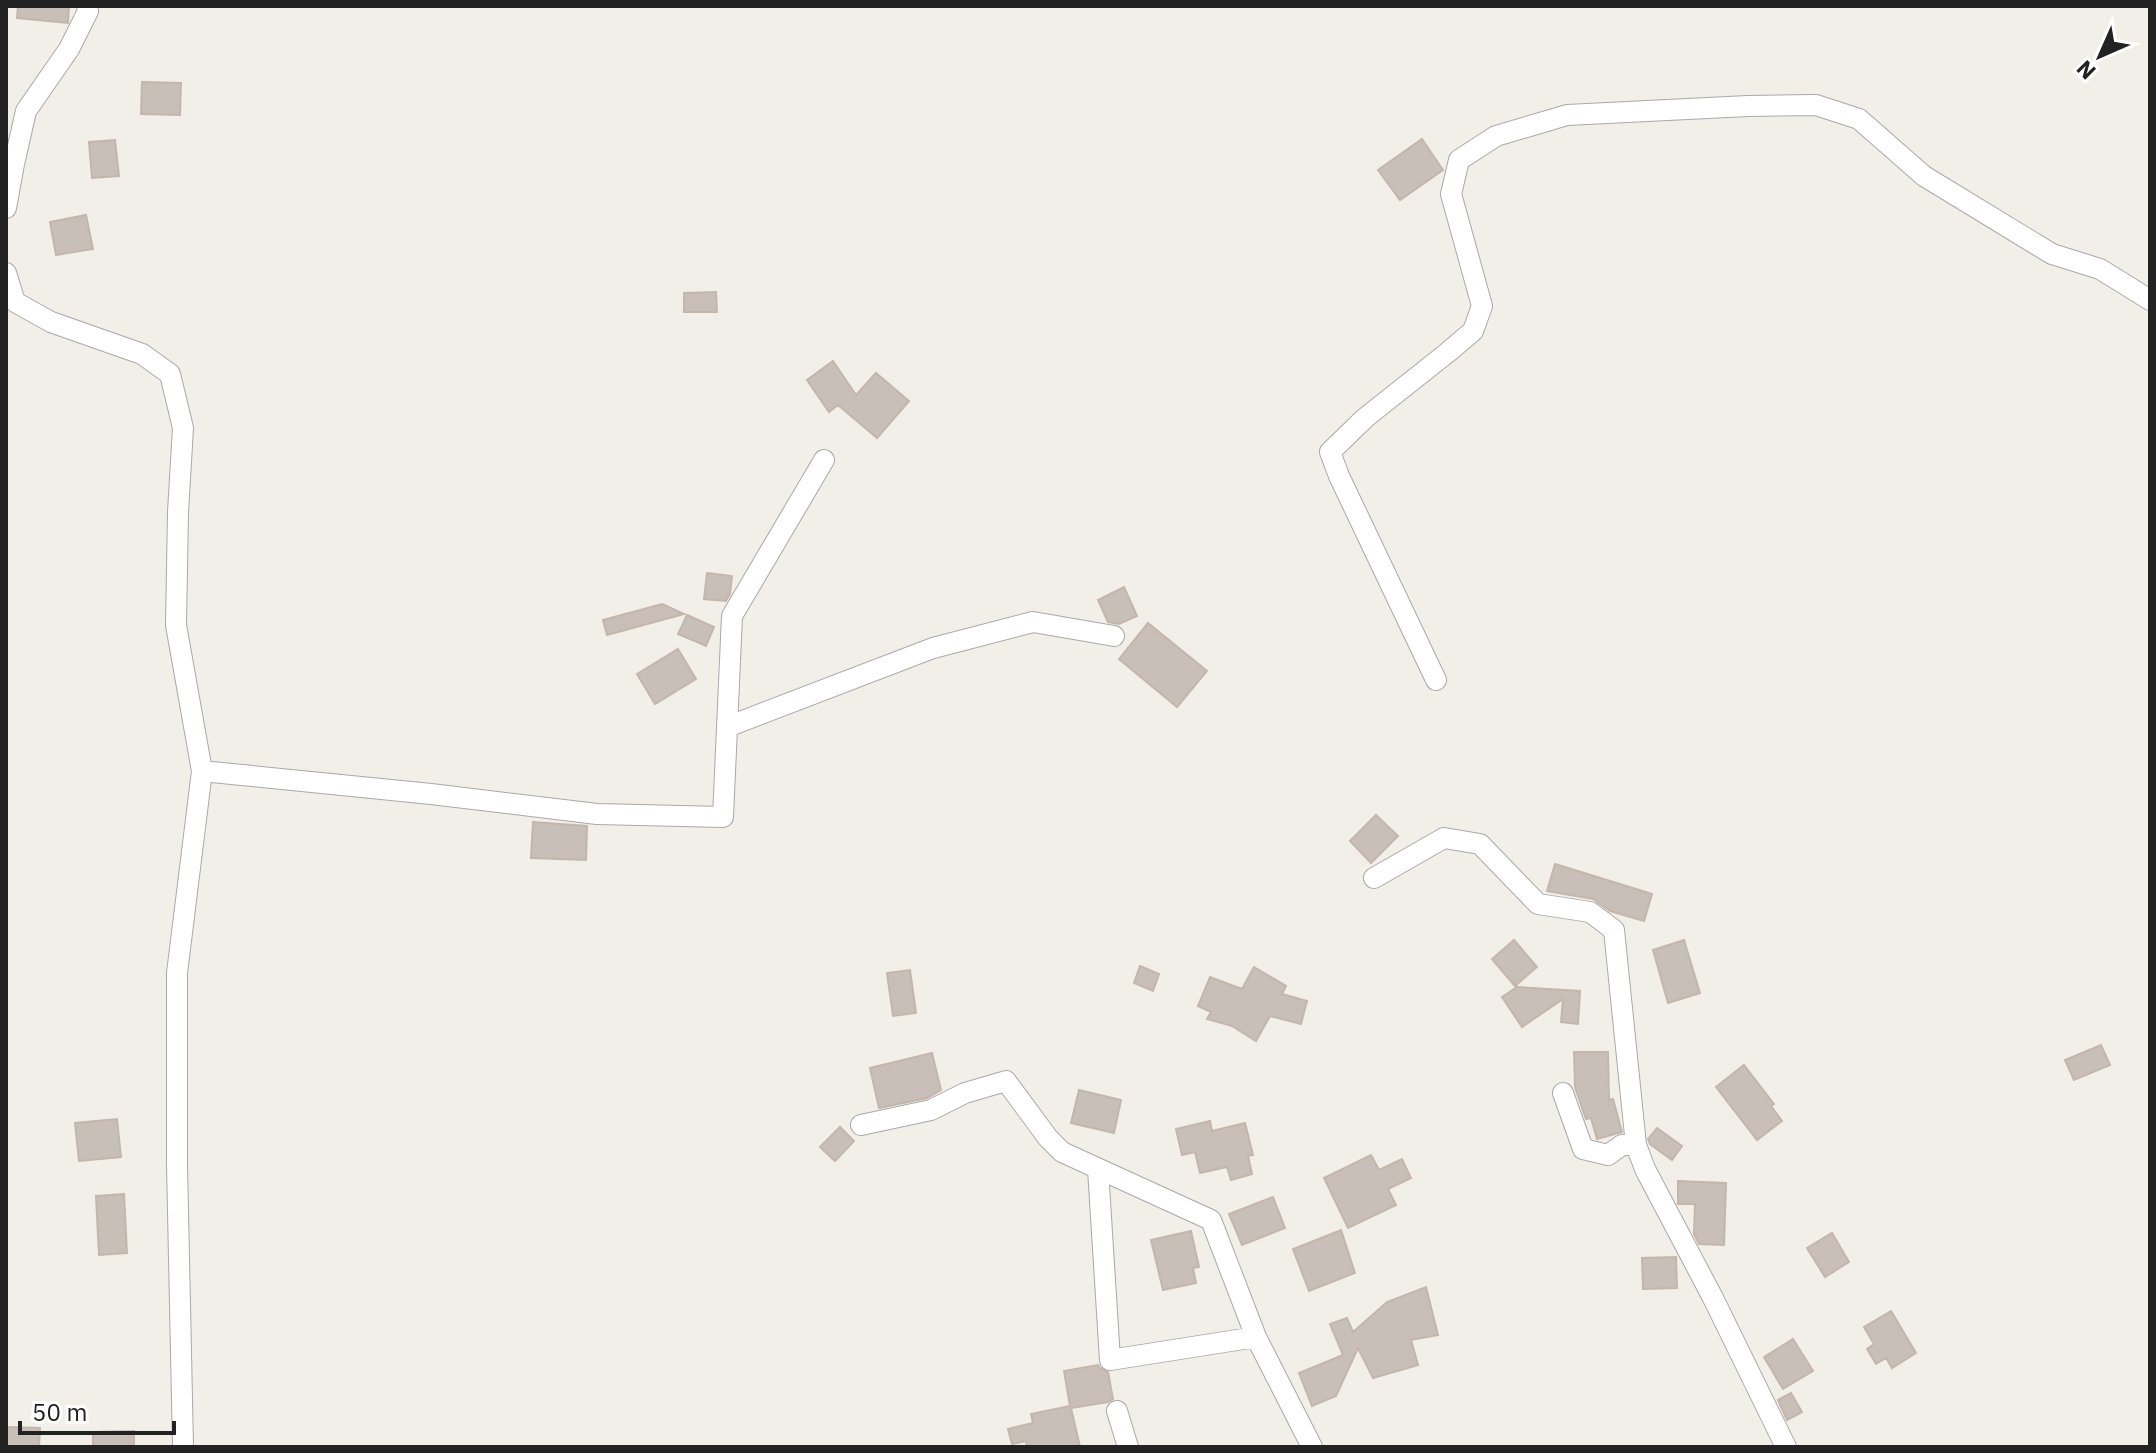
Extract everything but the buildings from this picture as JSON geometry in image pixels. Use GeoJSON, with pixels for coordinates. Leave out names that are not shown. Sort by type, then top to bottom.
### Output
{"type":"FeatureCollection","features":[{"type":"Feature","properties":{"kind":"street"},"geometry":{"type":"LineString","coordinates":[[6,208],[26,111],[69,49],[88,11],[87,6]]}},
{"type":"Feature","properties":{"kind":"street"},"geometry":{"type":"LineString","coordinates":[[1436,680],[1330,452],[1365,418],[1473,331],[1482,306],[1451,194],[1459,160],[1496,136],[1567,115],[1816,105],[1859,119],[1924,176],[2052,254],[2100,269],[2150,300]]}},
{"type":"Feature","properties":{"kind":"street"},"geometry":{"type":"LineString","coordinates":[[6,273],[15,302],[51,322],[142,354],[170,374],[183,428],[176,625],[202,771],[177,973],[183,1447]]}},
{"type":"Feature","properties":{"kind":"street"},"geometry":{"type":"LineString","coordinates":[[202,771],[597,814],[723,817],[732,616],[824,460]]}},
{"type":"Feature","properties":{"kind":"street"},"geometry":{"type":"LineString","coordinates":[[727,727],[933,648],[1033,622],[1114,636]]}},
{"type":"Feature","properties":{"kind":"street"},"geometry":{"type":"LineString","coordinates":[[1374,878],[1444,838],[1480,844],[1538,904],[1590,912],[1614,930],[1636,1145],[1645,1169],[1786,1447]]}},
{"type":"Feature","properties":{"kind":"street"},"geometry":{"type":"LineString","coordinates":[[861,1125],[931,1110],[965,1093],[1006,1081],[1062,1152],[1211,1220],[1256,1337],[1312,1447]]}},
{"type":"Feature","properties":{"kind":"street"},"geometry":{"type":"LineString","coordinates":[[1563,1093],[1583,1149],[1608,1155],[1622,1145],[1636,1145]]}},
{"type":"Feature","properties":{"kind":"street"},"geometry":{"type":"LineString","coordinates":[[1098,1169],[1110,1360],[1256,1337]]}},
{"type":"Feature","properties":{"kind":"street"},"geometry":{"type":"LineString","coordinates":[[1117,1411],[1128,1447]]}}]}
